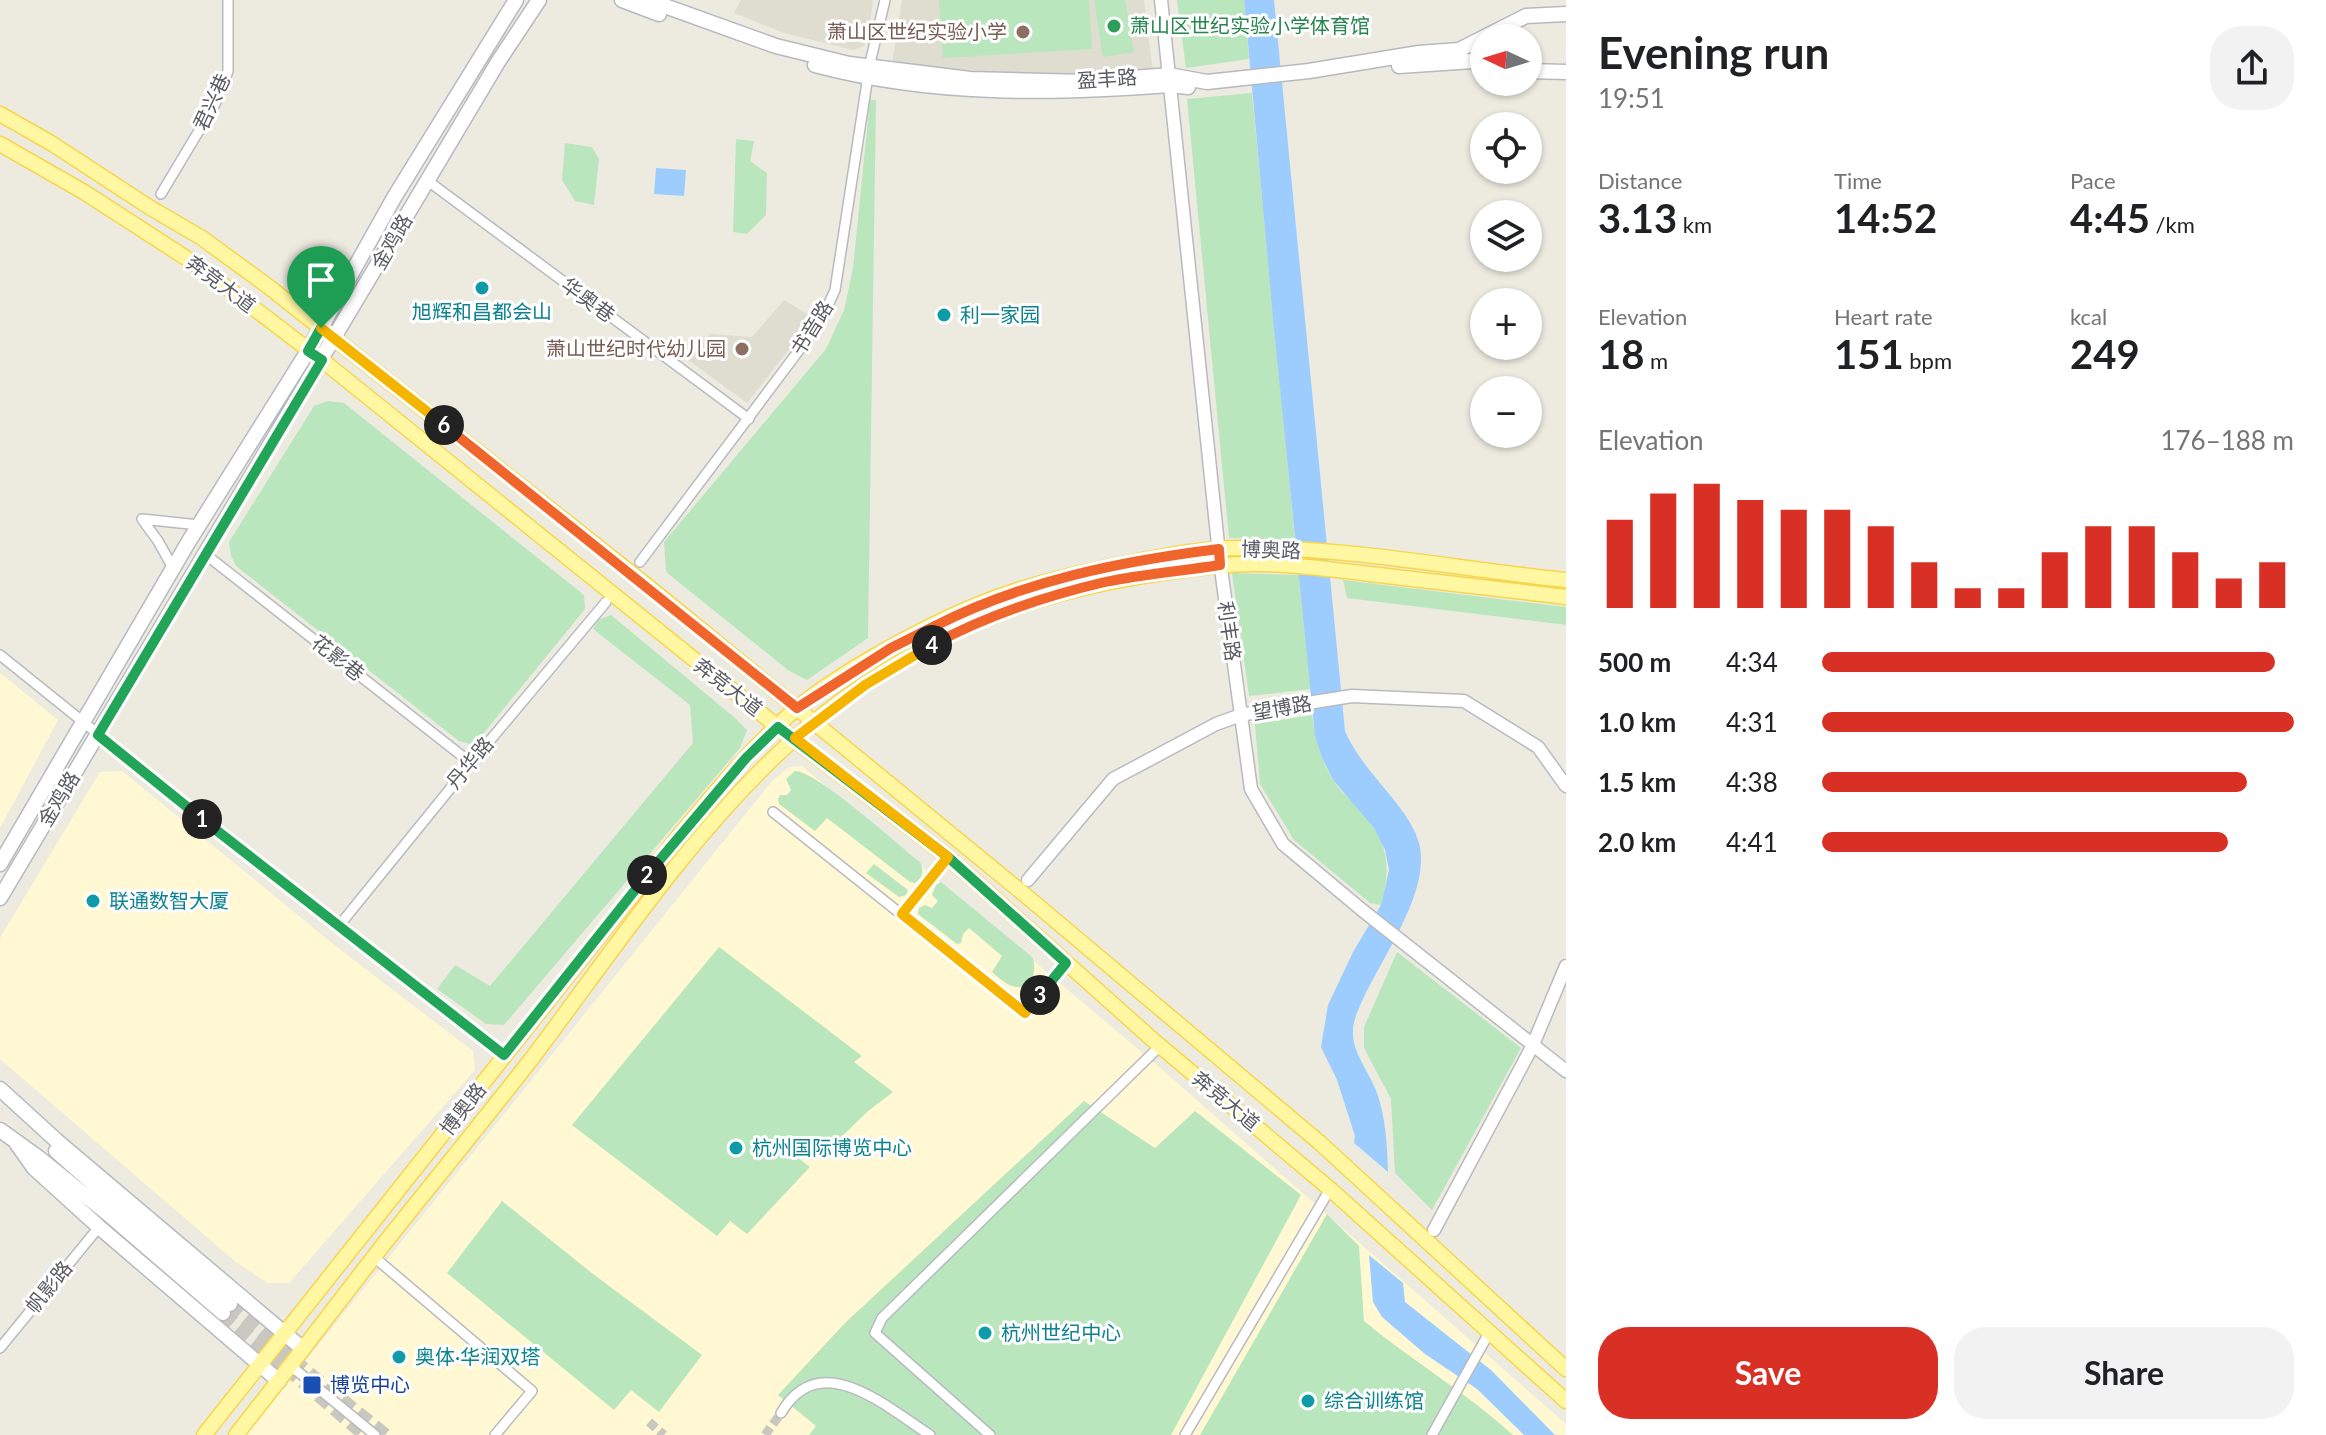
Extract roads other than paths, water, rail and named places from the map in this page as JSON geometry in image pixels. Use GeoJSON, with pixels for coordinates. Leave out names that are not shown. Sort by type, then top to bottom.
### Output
{"type":"FeatureCollection","features":[{"type":"Feature","properties":{"kind":"main road","name":"金鸡路"},"geometry":{"type":"LineString","coordinates":[[0,864],[173,568],[308,351],[395,196],[516,0]]}},
{"type":"Feature","properties":{"kind":"main road","name":"金鸡路"},"geometry":{"type":"LineString","coordinates":[[0,898],[498,62],[539,0]]}},
{"type":"Feature","properties":{"kind":"main road","name":"盈丰路"},"geometry":{"type":"LineString","coordinates":[[622,0],[775,55],[977,90],[1051,92],[1170,80],[1207,82],[1459,50],[1526,16],[1566,14]]}},
{"type":"Feature","properties":{"kind":"main road","name":"盈丰路"},"geometry":{"type":"LineString","coordinates":[[648,0],[776,46],[869,73]]}},
{"type":"Feature","properties":{"kind":"main road","name":"盈丰路"},"geometry":{"type":"LineString","coordinates":[[1170,80],[1207,90],[1315,79],[1416,63],[1470,61]]}},
{"type":"Feature","properties":{"kind":"main road"},"geometry":{"type":"LineString","coordinates":[[1542,71],[1566,72]]}},
{"type":"Feature","properties":{"kind":"main road","name":"奔竞大道"},"geometry":{"type":"LineString","coordinates":[[0,114],[202,238],[650,588],[1319,1142],[1566,1369]]}},
{"type":"Feature","properties":{"kind":"main road","name":"奔竞大道"},"geometry":{"type":"LineString","coordinates":[[0,144],[84,192],[197,265],[322,360],[778,727],[948,857],[1160,1046],[1330,1189],[1566,1401]]}},
{"type":"Feature","properties":{"kind":"main road","name":"博奥路"},"geometry":{"type":"LineString","coordinates":[[204,1435],[678,837],[746,758],[797,708],[891,648],[1008,593],[1083,572],[1167,555],[1219,549],[1335,553],[1566,580]]}},
{"type":"Feature","properties":{"kind":"main road","name":"博奥路"},"geometry":{"type":"LineString","coordinates":[[236,1435],[276,1377],[291,1366],[516,1079],[672,873],[739,794],[795,738],[865,685],[957,631],[1008,610],[1108,582],[1220,565],[1335,570],[1566,597]]}},
{"type":"Feature","properties":{"kind":"main road"},"geometry":{"type":"LineString","coordinates":[[0,1089],[303,1349],[224,1435]]}},
{"type":"Feature","properties":{"kind":"main road"},"geometry":{"type":"LineString","coordinates":[[0,1100],[226,1308],[0,1130]]}},
{"type":"Feature","properties":{"kind":"main road"},"geometry":{"type":"LineString","coordinates":[[17,1144],[34,1168],[99,1227],[276,1377]]}},
{"type":"Feature","properties":{"kind":"street","name":"君兴巷"},"geometry":{"type":"LineString","coordinates":[[161,194],[215,104],[228,71],[228,0]]}},
{"type":"Feature","properties":{"kind":"street","name":"书音路"},"geometry":{"type":"LineString","coordinates":[[640,562],[821,321],[835,290],[869,73],[885,0]]}},
{"type":"Feature","properties":{"kind":"street","name":"利丰路"},"geometry":{"type":"LineString","coordinates":[[1161,0],[1220,565],[1251,789],[1283,844],[1532,1047],[1566,1071]]}},
{"type":"Feature","properties":{"kind":"street","name":"华奥巷"},"geometry":{"type":"LineString","coordinates":[[428,181],[749,419]]}},
{"type":"Feature","properties":{"kind":"street"},"geometry":{"type":"LineString","coordinates":[[173,568],[142,519],[199,525]]}},
{"type":"Feature","properties":{"kind":"street","name":"花影巷"},"geometry":{"type":"LineString","coordinates":[[205,554],[471,763]]}},
{"type":"Feature","properties":{"kind":"street","name":"丹华路"},"geometry":{"type":"LineString","coordinates":[[338,927],[606,602]]}},
{"type":"Feature","properties":{"kind":"street"},"geometry":{"type":"LineString","coordinates":[[0,655],[338,927],[504,1055]]}},
{"type":"Feature","properties":{"kind":"street","name":"望博路"},"geometry":{"type":"LineString","coordinates":[[1028,880],[1113,779],[1216,724],[1241,715],[1295,705],[1352,696],[1464,701],[1538,747],[1566,786]]}},
{"type":"Feature","properties":{"kind":"street"},"geometry":{"type":"LineString","coordinates":[[773,812],[1025,1013],[1066,963]]}},
{"type":"Feature","properties":{"kind":"street"},"geometry":{"type":"LineString","coordinates":[[902,914],[948,857]]}},
{"type":"Feature","properties":{"kind":"street"},"geometry":{"type":"LineString","coordinates":[[1434,1230],[1532,1047],[1566,966]]}},
{"type":"Feature","properties":{"kind":"street"},"geometry":{"type":"LineString","coordinates":[[990,1435],[875,1333],[882,1318],[1160,1046]]}},
{"type":"Feature","properties":{"kind":"street"},"geometry":{"type":"LineString","coordinates":[[1185,1435],[1330,1189]]}},
{"type":"Feature","properties":{"kind":"street","name":"帆影路"},"geometry":{"type":"LineString","coordinates":[[0,1348],[99,1227]]}},
{"type":"Feature","properties":{"kind":"street"},"geometry":{"type":"LineString","coordinates":[[374,1257],[532,1391],[495,1435]]}},
{"type":"Feature","properties":{"kind":"street"},"geometry":{"type":"LineString","coordinates":[[1432,1435],[1489,1333]]}},
{"type":"Feature","properties":{"kind":"street"},"geometry":{"type":"LineString","coordinates":[[291,1366],[375,1435]]}},
{"type":"Feature","properties":{"kind":"street"},"geometry":{"type":"LineString","coordinates":[[781,1413],[789,1399],[823,1381],[851,1386],[930,1435]]}},
{"type":"Feature","properties":{"kind":"water"},"geometry":{"type":"Polygon","coordinates":[[[1244,0],[1274,0],[1345,731],[1362,761],[1406,816],[1419,843],[1421,864],[1409,909],[1363,1000],[1353,1029],[1359,1057],[1380,1103],[1386,1132],[1388,1172],[1354,1143],[1355,1136],[1337,1080],[1321,1047],[1328,1005],[1353,952],[1381,905],[1389,870],[1385,850],[1374,828],[1333,780],[1315,736],[1244,0]]]}},
{"type":"Feature","properties":{"kind":"water"},"geometry":{"type":"Polygon","coordinates":[[[656,168],[686,170],[684,196],[654,194],[656,168]]]}},
{"type":"Feature","properties":{"kind":"water"},"geometry":{"type":"Polygon","coordinates":[[[1369,1255],[1403,1283],[1405,1302],[1491,1370],[1555,1435],[1524,1435],[1477,1389],[1425,1354],[1382,1317],[1373,1302],[1369,1255]]]}},
{"type":"Feature","properties":{"kind":"tunnel"},"geometry":{"type":"LineString","coordinates":[[230,1304],[385,1435]]}},
{"type":"Feature","properties":{"kind":"tunnel"},"geometry":{"type":"LineString","coordinates":[[223,1313],[365,1435]]}},
{"type":"Feature","properties":{"kind":"tunnel"},"geometry":{"type":"LineString","coordinates":[[765,1435],[781,1413]]}},
{"type":"Feature","properties":{"kind":"tunnel"},"geometry":{"type":"LineString","coordinates":[[649,1422],[664,1435]]}},
{"type":"Feature","properties":{"kind":"place","name":"萧山区世纪实验小学体育馆"},"geometry":{"type":"Point","coordinates":[1114,26]}},
{"type":"Feature","properties":{"kind":"place","name":"萧山区世纪实验小学"},"geometry":{"type":"Point","coordinates":[1023,32]}},
{"type":"Feature","properties":{"kind":"place","name":"旭辉和昌都会山"},"geometry":{"type":"Point","coordinates":[482,288]}},
{"type":"Feature","properties":{"kind":"place","name":"利一家园"},"geometry":{"type":"Point","coordinates":[944,315]}},
{"type":"Feature","properties":{"kind":"place","name":"萧山世纪时代幼儿园"},"geometry":{"type":"Point","coordinates":[742,349]}},
{"type":"Feature","properties":{"kind":"place","name":"联通数智大厦"},"geometry":{"type":"Point","coordinates":[93,901]}},
{"type":"Feature","properties":{"kind":"place","name":"杭州国际博览中心"},"geometry":{"type":"Point","coordinates":[736,1148]}},
{"type":"Feature","properties":{"kind":"place","name":"杭州世纪中心"},"geometry":{"type":"Point","coordinates":[985,1333]}},
{"type":"Feature","properties":{"kind":"place","name":"奥体·华润双塔"},"geometry":{"type":"Point","coordinates":[399,1357]}},
{"type":"Feature","properties":{"kind":"place","name":"博览中心"},"geometry":{"type":"Point","coordinates":[312,1385]}},
{"type":"Feature","properties":{"kind":"place","name":"综合训练馆"},"geometry":{"type":"Point","coordinates":[1308,1401]}}]}
